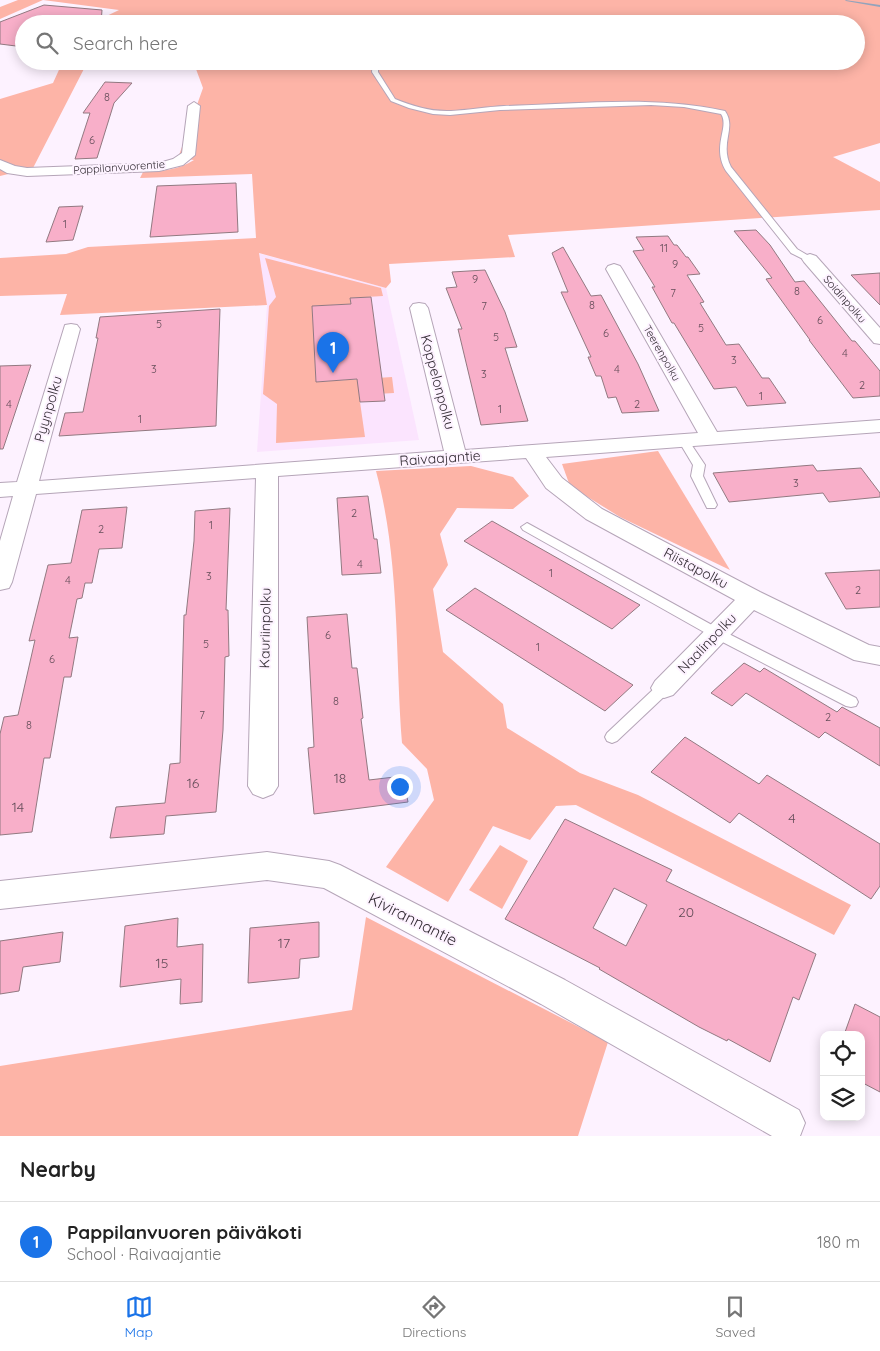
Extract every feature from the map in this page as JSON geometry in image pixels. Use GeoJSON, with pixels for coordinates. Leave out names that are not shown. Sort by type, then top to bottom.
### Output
{"type":"FeatureCollection","features":[{"type":"Feature","properties":{"kind":"street","name":"Pappilanvuorentie"},"geometry":{"type":"LineString","coordinates":[[0,164],[12,170],[32,172],[158,167],[178,162],[188,155],[194,106]]}},
{"type":"Feature","properties":{"kind":"street","name":"Soidinpolku"},"geometry":{"type":"LineString","coordinates":[[810,259],[880,339]]}},
{"type":"Feature","properties":{"kind":"street","name":"Teerenpolku"},"geometry":{"type":"LineString","coordinates":[[614,269],[710,437]]}},
{"type":"Feature","properties":{"kind":"street","name":"Koppelonpolku"},"geometry":{"type":"LineString","coordinates":[[419,308],[456,457]]}},
{"type":"Feature","properties":{"kind":"street","name":"Pyynpolku"},"geometry":{"type":"LineString","coordinates":[[0,582],[71,329]]}},
{"type":"Feature","properties":{"kind":"street","name":"Raivaajantie"},"geometry":{"type":"LineString","coordinates":[[0,490],[880,426]]}},
{"type":"Feature","properties":{"kind":"street","name":"Riistapolku"},"geometry":{"type":"LineString","coordinates":[[532,451],[554,483],[594,514],[751,598],[863,653],[880,656]]}},
{"type":"Feature","properties":{"kind":"street","name":"Kauriinpolku"},"geometry":{"type":"LineString","coordinates":[[263,786],[267,470]]}},
{"type":"Feature","properties":{"kind":"street","name":"Naalinpolku"},"geometry":{"type":"LineString","coordinates":[[664,688],[716,632],[751,598]]}},
{"type":"Feature","properties":{"kind":"street","name":"Kivirannantie"},"geometry":{"type":"LineString","coordinates":[[0,895],[267,866],[329,876],[553,992],[786,1123]]}},
{"type":"Feature","properties":{"kind":"lane"},"geometry":{"type":"LineString","coordinates":[[375,70],[393,100],[411,107],[433,112],[450,113],[500,108],[651,103],[684,105],[723,112],[727,116],[728,123],[722,141],[722,159],[734,178],[738,179],[794,251],[810,259]]}},
{"type":"Feature","properties":{"kind":"lane"},"geometry":{"type":"LineString","coordinates":[[683,440],[698,465],[697,476],[711,505]]}},
{"type":"Feature","properties":{"kind":"lane"},"geometry":{"type":"LineString","coordinates":[[527,527],[716,632],[851,702]]}},
{"type":"Feature","properties":{"kind":"lane"},"geometry":{"type":"LineString","coordinates":[[612,737],[664,688]]}},
{"type":"Feature","properties":{"kind":"shaded area"},"geometry":{"type":"Polygon","coordinates":[[[18,0],[43,0],[0,19],[0,7],[18,0]]]}},
{"type":"Feature","properties":{"kind":"shaded area"},"geometry":{"type":"Polygon","coordinates":[[[43,0],[880,0],[880,143],[833,157],[880,182],[880,210],[508,235],[515,257],[389,264],[391,282],[386,288],[259,253],[267,305],[60,315],[67,294],[0,296],[0,258],[66,254],[88,247],[256,238],[252,174],[140,178],[143,172],[176,168],[194,160],[178,158],[203,88],[196,70],[865,70],[865,15],[109,15],[119,10],[43,0]]]}},
{"type":"Feature","properties":{"kind":"shaded area"},"geometry":{"type":"Polygon","coordinates":[[[59,70],[83,70],[33,168],[0,176],[0,99],[53,83],[59,70]]]}},
{"type":"Feature","properties":{"kind":"shaded area"},"geometry":{"type":"Polygon","coordinates":[[[258,253],[386,288],[419,440],[257,452],[267,305],[258,253]]]}},
{"type":"Feature","properties":{"kind":"shaded area"},"geometry":{"type":"Polygon","coordinates":[[[265,258],[381,288],[383,296],[350,298],[351,304],[312,306],[313,322],[340,336],[314,337],[316,382],[392,377],[394,393],[359,395],[365,437],[276,443],[277,404],[263,394],[269,306],[276,297],[265,258]]]}},
{"type":"Feature","properties":{"kind":"shaded area"},"geometry":{"type":"Polygon","coordinates":[[[658,451],[730,570],[620,517],[570,486],[562,464],[658,451]]]}},
{"type":"Feature","properties":{"kind":"shaded area"},"geometry":{"type":"Polygon","coordinates":[[[471,466],[513,477],[529,496],[513,509],[457,508],[440,534],[448,565],[433,589],[443,652],[503,704],[507,728],[580,773],[638,795],[851,905],[834,935],[576,805],[556,806],[530,840],[493,826],[448,902],[386,867],[434,800],[427,769],[402,743],[393,572],[384,505],[376,471],[471,466]]]}},
{"type":"Feature","properties":{"kind":"shaded area"},"geometry":{"type":"Polygon","coordinates":[[[500,845],[528,861],[502,909],[469,890],[500,845]]]}},
{"type":"Feature","properties":{"kind":"shaded area"},"geometry":{"type":"Polygon","coordinates":[[[366,917],[608,1042],[578,1136],[0,1136],[0,1066],[352,1010],[366,917]]]}},
{"type":"Feature","properties":{"kind":"building"},"geometry":{"type":"Polygon","coordinates":[[[44,5],[102,10],[102,15],[18,15],[44,5]]]}},
{"type":"Feature","properties":{"kind":"building"},"geometry":{"type":"Polygon","coordinates":[[[15,16],[15,46],[0,44],[0,22],[15,16]]]}},
{"type":"Feature","properties":{"kind":"building"},"geometry":{"type":"Polygon","coordinates":[[[105,82],[132,83],[114,103],[97,158],[75,159],[90,113],[83,113],[105,82]]]}},
{"type":"Feature","properties":{"kind":"building"},"geometry":{"type":"Polygon","coordinates":[[[236,183],[238,232],[150,237],[157,186],[236,183]]]}},
{"type":"Feature","properties":{"kind":"building"},"geometry":{"type":"Polygon","coordinates":[[[83,206],[73,240],[46,242],[59,207],[83,206]]]}},
{"type":"Feature","properties":{"kind":"building"},"geometry":{"type":"Polygon","coordinates":[[[756,230],[770,245],[795,282],[804,281],[852,341],[855,341],[880,371],[880,396],[853,398],[809,340],[766,279],[772,278],[734,231],[756,230]]]}},
{"type":"Feature","properties":{"kind":"building"},"geometry":{"type":"Polygon","coordinates":[[[668,236],[674,245],[677,245],[688,257],[700,274],[687,275],[704,302],[700,303],[726,345],[739,344],[762,378],[769,378],[786,403],[747,406],[736,387],[714,389],[674,323],[672,323],[652,287],[655,287],[633,251],[644,250],[636,237],[668,236]]]}},
{"type":"Feature","properties":{"kind":"building"},"geometry":{"type":"Polygon","coordinates":[[[563,247],[591,296],[601,295],[638,364],[659,411],[622,413],[616,397],[608,398],[601,376],[596,376],[588,357],[591,357],[561,292],[568,292],[552,253],[563,247]]]}},
{"type":"Feature","properties":{"kind":"building"},"geometry":{"type":"Polygon","coordinates":[[[485,270],[505,312],[517,347],[505,348],[528,421],[481,425],[458,329],[462,329],[446,288],[457,287],[452,272],[485,270]]]}},
{"type":"Feature","properties":{"kind":"building"},"geometry":{"type":"Polygon","coordinates":[[[880,273],[880,305],[851,275],[880,273]]]}},
{"type":"Feature","properties":{"kind":"building"},"geometry":{"type":"Polygon","coordinates":[[[371,297],[385,401],[360,402],[357,379],[316,382],[312,306],[351,304],[350,298],[371,297]]]}},
{"type":"Feature","properties":{"kind":"building"},"geometry":{"type":"Polygon","coordinates":[[[220,309],[216,426],[59,436],[65,413],[83,412],[98,338],[96,338],[100,317],[220,309]]]}},
{"type":"Feature","properties":{"kind":"building"},"geometry":{"type":"Polygon","coordinates":[[[31,365],[3,449],[0,449],[0,366],[31,365]]]}},
{"type":"Feature","properties":{"kind":"building"},"geometry":{"type":"Polygon","coordinates":[[[813,465],[817,471],[861,468],[880,493],[880,497],[829,502],[823,493],[729,502],[713,473],[813,465]]]}},
{"type":"Feature","properties":{"kind":"building"},"geometry":{"type":"Polygon","coordinates":[[[368,496],[374,539],[377,539],[381,573],[342,575],[337,498],[368,496]]]}},
{"type":"Feature","properties":{"kind":"building"},"geometry":{"type":"Polygon","coordinates":[[[127,507],[122,548],[99,549],[92,583],[85,583],[82,598],[77,599],[69,638],[78,637],[71,677],[64,677],[50,758],[44,758],[32,832],[0,835],[0,734],[4,717],[18,715],[35,640],[29,641],[48,565],[71,563],[82,510],[127,507]]]}},
{"type":"Feature","properties":{"kind":"building"},"geometry":{"type":"Polygon","coordinates":[[[230,508],[226,610],[228,610],[229,656],[225,657],[223,730],[216,812],[166,816],[164,834],[110,838],[116,807],[165,803],[170,764],[180,763],[184,615],[186,615],[194,541],[195,511],[230,508]]]}},
{"type":"Feature","properties":{"kind":"building"},"geometry":{"type":"Polygon","coordinates":[[[492,521],[640,605],[612,629],[464,541],[492,521]]]}},
{"type":"Feature","properties":{"kind":"building"},"geometry":{"type":"Polygon","coordinates":[[[880,570],[880,607],[846,609],[825,573],[880,570]]]}},
{"type":"Feature","properties":{"kind":"building"},"geometry":{"type":"Polygon","coordinates":[[[475,588],[633,685],[605,711],[446,610],[475,588]]]}},
{"type":"Feature","properties":{"kind":"building"},"geometry":{"type":"Polygon","coordinates":[[[347,614],[352,668],[357,668],[369,780],[403,776],[408,802],[314,814],[308,748],[314,747],[307,617],[347,614]]]}},
{"type":"Feature","properties":{"kind":"building"},"geometry":{"type":"Polygon","coordinates":[[[744,663],[760,672],[764,668],[837,712],[842,707],[880,728],[880,766],[825,732],[819,738],[746,693],[732,706],[711,693],[744,663]]]}},
{"type":"Feature","properties":{"kind":"building"},"geometry":{"type":"Polygon","coordinates":[[[685,737],[759,784],[767,775],[880,844],[880,886],[871,899],[739,813],[730,823],[651,772],[685,737]]]}},
{"type":"Feature","properties":{"kind":"building"},"geometry":{"type":"Polygon","coordinates":[[[565,819],[672,870],[666,881],[816,954],[799,1000],[793,997],[770,1062],[728,1039],[727,1041],[699,1027],[600,968],[505,919],[565,819]],[[614,888],[593,928],[626,946],[647,905],[614,888]]]}},
{"type":"Feature","properties":{"kind":"building"},"geometry":{"type":"Polygon","coordinates":[[[178,918],[177,947],[203,944],[202,1002],[180,1004],[181,979],[120,987],[125,926],[178,918]]]}},
{"type":"Feature","properties":{"kind":"building"},"geometry":{"type":"Polygon","coordinates":[[[319,922],[319,957],[300,959],[299,978],[248,983],[250,928],[319,922]]]}},
{"type":"Feature","properties":{"kind":"building"},"geometry":{"type":"Polygon","coordinates":[[[63,932],[60,962],[23,967],[19,991],[0,994],[0,941],[63,932]]]}},
{"type":"Feature","properties":{"kind":"building"},"geometry":{"type":"Polygon","coordinates":[[[855,1004],[880,1017],[880,1092],[865,1084],[865,1031],[845,1031],[855,1004]]]}},
{"type":"Feature","properties":{"kind":"waterway"},"geometry":{"type":"LineString","coordinates":[[846,0],[880,6]]}},
{"type":"Feature","properties":{"kind":"place","name":"Pappilanvuoren päiväkoti"},"geometry":{"type":"Point","coordinates":[333,373]}}]}
